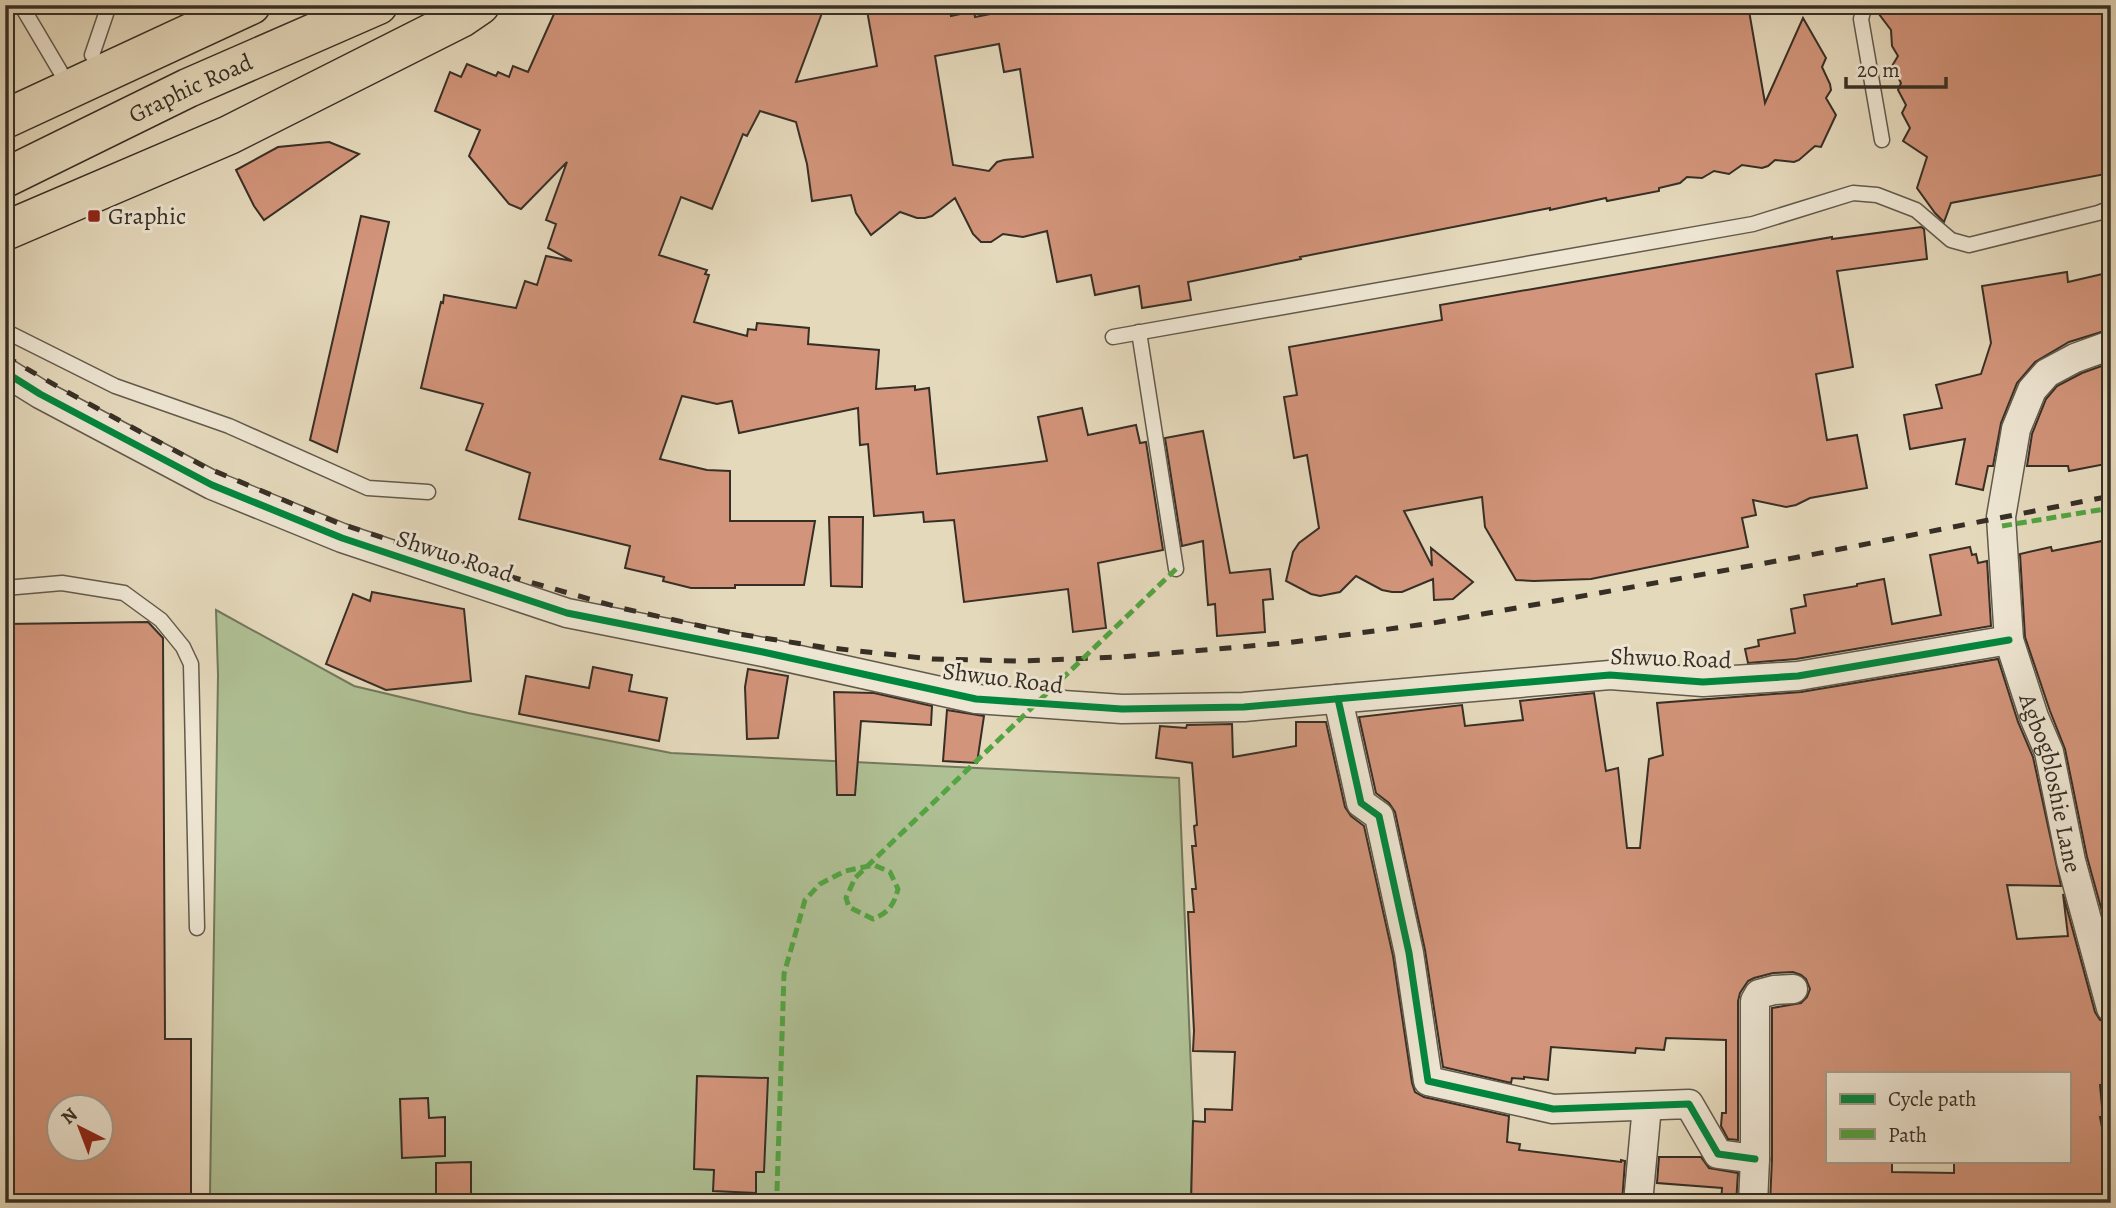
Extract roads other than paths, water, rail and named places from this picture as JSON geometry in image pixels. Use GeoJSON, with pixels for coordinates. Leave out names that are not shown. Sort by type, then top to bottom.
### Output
{"type":"FeatureCollection","features":[{"type":"Feature","properties":{"kind":"main road"},"geometry":{"type":"LineString","coordinates":[[5,93],[76,63],[185,5]]}},
{"type":"Feature","properties":{"kind":"main road","name":"Graphic Road"},"geometry":{"type":"LineString","coordinates":[[5,118],[251,5]]}},
{"type":"Feature","properties":{"kind":"main road","name":"Graphic Road"},"geometry":{"type":"LineString","coordinates":[[5,178],[188,88],[378,5]]}},
{"type":"Feature","properties":{"kind":"main road"},"geometry":{"type":"LineString","coordinates":[[5,231],[229,135],[461,18],[480,5]]}},
{"type":"Feature","properties":{"kind":"street","name":"Agbogbloshie Lane"},"geometry":{"type":"LineString","coordinates":[[2111,345],[2075,358],[2046,373],[2032,390],[2016,429],[2001,517],[2008,640],[2049,752],[2071,861],[2111,1008]]}},
{"type":"Feature","properties":{"kind":"street","name":"Shwuo Road"},"geometry":{"type":"LineString","coordinates":[[5,372],[40,394],[212,485],[342,538],[567,613],[976,699],[1122,709],[1244,707],[1610,674],[1703,682],[1798,676],[2008,640]]}},
{"type":"Feature","properties":{"kind":"street"},"geometry":{"type":"LineString","coordinates":[[1338,699],[1361,803],[1379,816],[1409,953],[1428,1081],[1553,1109],[1689,1104],[1718,1154],[1755,1159]]}},
{"type":"Feature","properties":{"kind":"street"},"geometry":{"type":"LineString","coordinates":[[1753,1203],[1755,1001],[1759,994],[1793,989]]}},
{"type":"Feature","properties":{"kind":"street"},"geometry":{"type":"LineString","coordinates":[[1638,1203],[1647,1105]]}},
{"type":"Feature","properties":{"kind":"lane"},"geometry":{"type":"LineString","coordinates":[[21,5],[76,63],[109,5]]}},
{"type":"Feature","properties":{"kind":"lane"},"geometry":{"type":"LineString","coordinates":[[1865,5],[1861,19],[1882,140]]}},
{"type":"Feature","properties":{"kind":"lane"},"geometry":{"type":"LineString","coordinates":[[1113,337],[1753,224],[1853,193],[1877,195],[1916,211],[1951,240],[1969,245],[2111,208]]}},
{"type":"Feature","properties":{"kind":"lane"},"geometry":{"type":"LineString","coordinates":[[5,331],[115,386],[229,426],[368,488],[428,492]]}},
{"type":"Feature","properties":{"kind":"lane"},"geometry":{"type":"LineString","coordinates":[[1139,332],[1176,569]]}},
{"type":"Feature","properties":{"kind":"lane"},"geometry":{"type":"LineString","coordinates":[[5,587],[62,583],[124,593],[161,620],[183,647],[191,664],[197,928]]}},
{"type":"Feature","properties":{"kind":"railway"},"geometry":{"type":"LineString","coordinates":[[5,356],[205,467],[338,523],[435,555],[621,608],[732,633],[822,647],[932,659],[1019,661],[1121,657],[1286,643],[1433,623],[1810,555],[2111,496]]}},
{"type":"Feature","properties":{"kind":"place","name":"Graphic"},"geometry":{"type":"Point","coordinates":[94,216]}}]}
